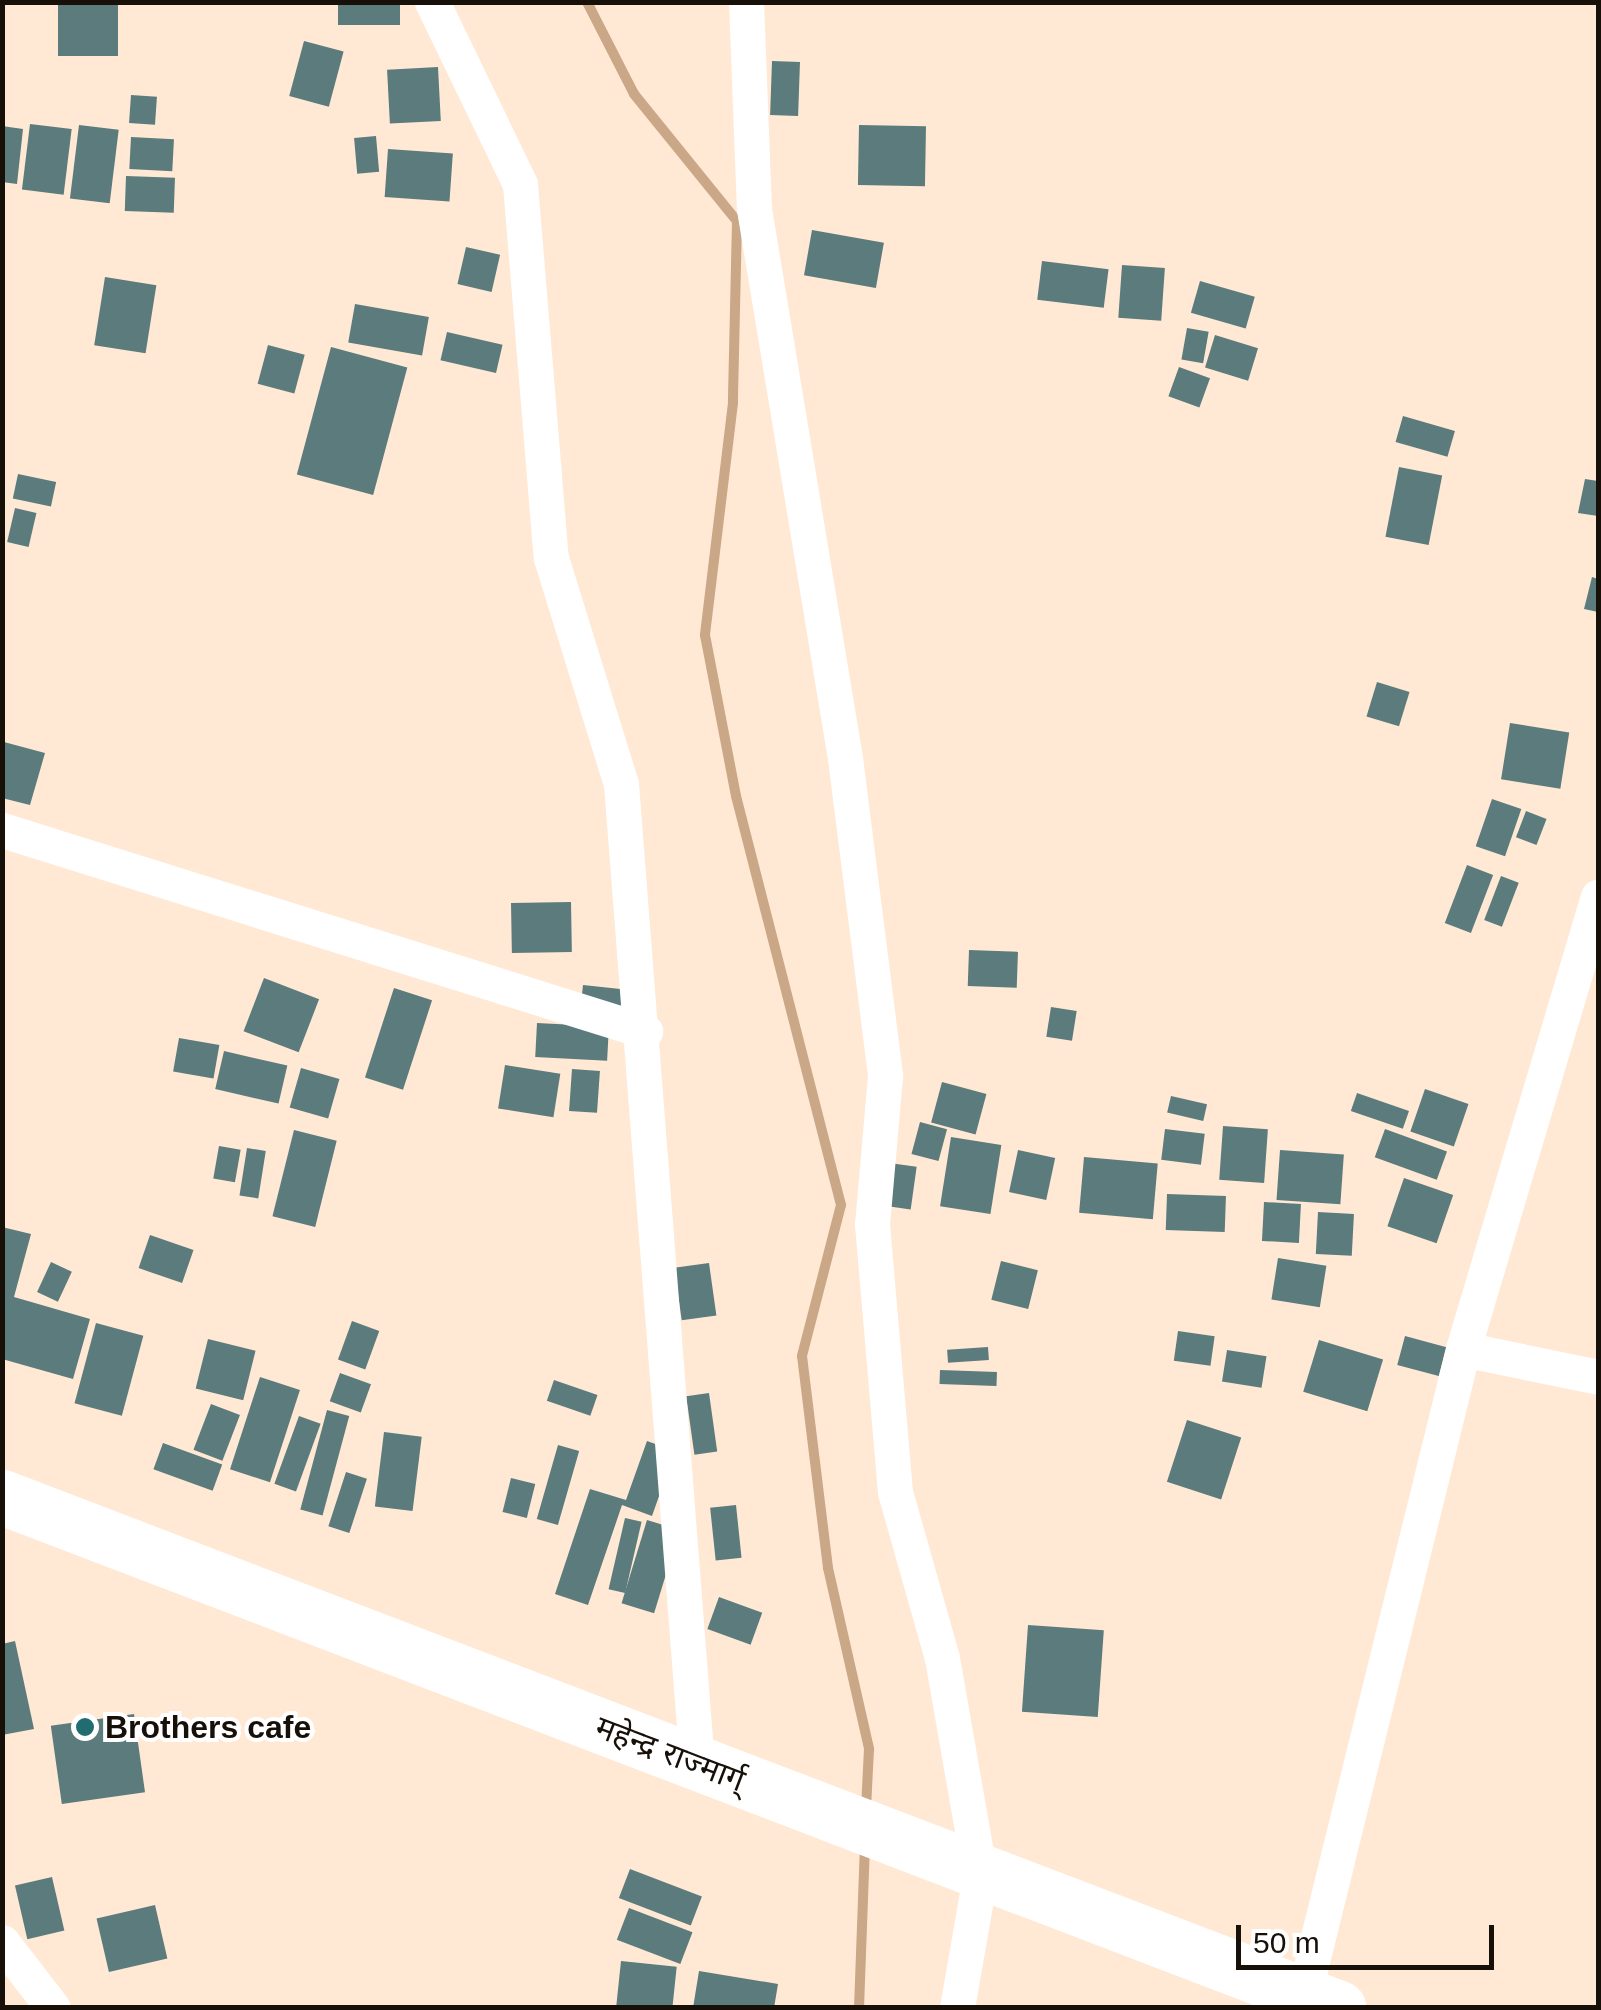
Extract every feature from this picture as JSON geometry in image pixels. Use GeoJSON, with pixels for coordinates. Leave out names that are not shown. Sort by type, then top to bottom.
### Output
{"type":"FeatureCollection","features":[{"type":"Feature","properties":{"kind":"highway","name":"महेन्द्र राज्मार्ग्"},"geometry":{"type":"LineString","coordinates":[[2,1497],[965,1870],[1322,2001]]}},
{"type":"Feature","properties":{"kind":"street"},"geometry":{"type":"LineString","coordinates":[[432,2],[520,184],[551,558],[621,784],[645,1031],[697,1766]]}},
{"type":"Feature","properties":{"kind":"street"},"geometry":{"type":"LineString","coordinates":[[746,2],[754,209],[846,758],[885,1076],[872,1224],[895,1492],[942,1658],[965,1870],[958,2008]]}},
{"type":"Feature","properties":{"kind":"street"},"geometry":{"type":"LineString","coordinates":[[2,830],[645,1031]]}},
{"type":"Feature","properties":{"kind":"street"},"geometry":{"type":"LineString","coordinates":[[1322,2001],[1463,1349],[1598,897]]}},
{"type":"Feature","properties":{"kind":"street"},"geometry":{"type":"LineString","coordinates":[[1463,1349],[1598,1377]]}},
{"type":"Feature","properties":{"kind":"street"},"geometry":{"type":"LineString","coordinates":[[2,1942],[53,2008]]}},
{"type":"Feature","properties":{"kind":"building"},"geometry":{"type":"Polygon","coordinates":[[[58,2],[118,2],[118,56],[58,56],[58,2]]]}},
{"type":"Feature","properties":{"kind":"building"},"geometry":{"type":"Polygon","coordinates":[[[338,2],[400,2],[400,25],[338,25],[338,2]]]}},
{"type":"Feature","properties":{"kind":"building"},"geometry":{"type":"Polygon","coordinates":[[[304,41],[344,52],[329,107],[289,96],[304,41]]]}},
{"type":"Feature","properties":{"kind":"building"},"geometry":{"type":"Polygon","coordinates":[[[772,61],[800,62],[798,116],[770,115],[772,61]]]}},
{"type":"Feature","properties":{"kind":"building"},"geometry":{"type":"Polygon","coordinates":[[[438,67],[441,121],[390,124],[387,70],[438,67]]]}},
{"type":"Feature","properties":{"kind":"building"},"geometry":{"type":"Polygon","coordinates":[[[131,95],[157,97],[155,125],[129,123],[131,95]]]}},
{"type":"Feature","properties":{"kind":"building"},"geometry":{"type":"Polygon","coordinates":[[[30,124],[72,129],[64,195],[22,190],[30,124]]]}},
{"type":"Feature","properties":{"kind":"building"},"geometry":{"type":"Polygon","coordinates":[[[79,125],[119,130],[110,203],[70,198],[79,125]]]}},
{"type":"Feature","properties":{"kind":"building"},"geometry":{"type":"Polygon","coordinates":[[[859,125],[926,126],[925,186],[858,185],[859,125]]]}},
{"type":"Feature","properties":{"kind":"building"},"geometry":{"type":"Polygon","coordinates":[[[2,126],[23,129],[17,184],[2,182],[2,126]]]}},
{"type":"Feature","properties":{"kind":"building"},"geometry":{"type":"Polygon","coordinates":[[[376,136],[379,172],[357,174],[354,138],[376,136]]]}},
{"type":"Feature","properties":{"kind":"building"},"geometry":{"type":"Polygon","coordinates":[[[131,137],[174,139],[172,171],[129,169],[131,137]]]}},
{"type":"Feature","properties":{"kind":"building"},"geometry":{"type":"Polygon","coordinates":[[[388,149],[453,154],[449,201],[385,197],[388,149]]]}},
{"type":"Feature","properties":{"kind":"building"},"geometry":{"type":"Polygon","coordinates":[[[126,176],[175,178],[174,213],[125,211],[126,176]]]}},
{"type":"Feature","properties":{"kind":"building"},"geometry":{"type":"Polygon","coordinates":[[[812,230],[884,243],[876,288],[804,275],[812,230]]]}},
{"type":"Feature","properties":{"kind":"building"},"geometry":{"type":"Polygon","coordinates":[[[466,247],[500,255],[492,292],[457,284],[466,247]]]}},
{"type":"Feature","properties":{"kind":"building"},"geometry":{"type":"Polygon","coordinates":[[[1042,261],[1109,269],[1104,308],[1037,300],[1042,261]]]}},
{"type":"Feature","properties":{"kind":"building"},"geometry":{"type":"Polygon","coordinates":[[[1122,265],[1165,268],[1161,321],[1118,318],[1122,265]]]}},
{"type":"Feature","properties":{"kind":"building"},"geometry":{"type":"Polygon","coordinates":[[[105,277],[156,285],[146,353],[94,345],[105,277]]]}},
{"type":"Feature","properties":{"kind":"building"},"geometry":{"type":"Polygon","coordinates":[[[1200,281],[1255,297],[1246,328],[1191,313],[1200,281]]]}},
{"type":"Feature","properties":{"kind":"building"},"geometry":{"type":"Polygon","coordinates":[[[355,304],[429,317],[422,355],[348,342],[355,304]]]}},
{"type":"Feature","properties":{"kind":"building"},"geometry":{"type":"Polygon","coordinates":[[[1187,328],[1209,332],[1203,363],[1181,360],[1187,328]]]}},
{"type":"Feature","properties":{"kind":"building"},"geometry":{"type":"Polygon","coordinates":[[[447,332],[503,345],[496,373],[440,360],[447,332]]]}},
{"type":"Feature","properties":{"kind":"building"},"geometry":{"type":"Polygon","coordinates":[[[1215,335],[1258,348],[1248,381],[1205,368],[1215,335]]]}},
{"type":"Feature","properties":{"kind":"building"},"geometry":{"type":"Polygon","coordinates":[[[268,345],[305,355],[294,393],[258,384],[268,345]]]}},
{"type":"Feature","properties":{"kind":"building"},"geometry":{"type":"Polygon","coordinates":[[[331,347],[407,367],[373,495],[297,475],[331,347]]]}},
{"type":"Feature","properties":{"kind":"building"},"geometry":{"type":"Polygon","coordinates":[[[1179,367],[1210,378],[1199,407],[1168,396],[1179,367]]]}},
{"type":"Feature","properties":{"kind":"building"},"geometry":{"type":"Polygon","coordinates":[[[1403,416],[1455,431],[1447,457],[1396,442],[1403,416]]]}},
{"type":"Feature","properties":{"kind":"building"},"geometry":{"type":"Polygon","coordinates":[[[1399,467],[1442,475],[1429,545],[1385,537],[1399,467]]]}},
{"type":"Feature","properties":{"kind":"building"},"geometry":{"type":"Polygon","coordinates":[[[18,474],[56,482],[51,507],[13,498],[18,474]]]}},
{"type":"Feature","properties":{"kind":"building"},"geometry":{"type":"Polygon","coordinates":[[[1585,479],[1598,481],[1598,516],[1578,513],[1585,479]]]}},
{"type":"Feature","properties":{"kind":"building"},"geometry":{"type":"Polygon","coordinates":[[[15,508],[36,513],[29,547],[7,542],[15,508]]]}},
{"type":"Feature","properties":{"kind":"building"},"geometry":{"type":"Polygon","coordinates":[[[1592,577],[1598,579],[1598,612],[1584,609],[1592,577]]]}},
{"type":"Feature","properties":{"kind":"building"},"geometry":{"type":"Polygon","coordinates":[[[1377,682],[1410,692],[1399,726],[1366,716],[1377,682]]]}},
{"type":"Feature","properties":{"kind":"building"},"geometry":{"type":"Polygon","coordinates":[[[1510,723],[1569,732],[1560,789],[1501,779],[1510,723]]]}},
{"type":"Feature","properties":{"kind":"building"},"geometry":{"type":"Polygon","coordinates":[[[4,742],[45,753],[30,805],[2,798],[4,742]]]}},
{"type":"Feature","properties":{"kind":"building"},"geometry":{"type":"Polygon","coordinates":[[[1492,799],[1521,809],[1505,856],[1476,846],[1492,799]]]}},
{"type":"Feature","properties":{"kind":"building"},"geometry":{"type":"Polygon","coordinates":[[[1526,811],[1547,819],[1537,845],[1516,837],[1526,811]]]}},
{"type":"Feature","properties":{"kind":"building"},"geometry":{"type":"Polygon","coordinates":[[[1467,865],[1493,875],[1471,933],[1445,923],[1467,865]]]}},
{"type":"Feature","properties":{"kind":"building"},"geometry":{"type":"Polygon","coordinates":[[[1501,876],[1519,883],[1502,927],[1484,920],[1501,876]]]}},
{"type":"Feature","properties":{"kind":"building"},"geometry":{"type":"Polygon","coordinates":[[[571,902],[572,952],[512,953],[511,903],[571,902]]]}},
{"type":"Feature","properties":{"kind":"building"},"geometry":{"type":"Polygon","coordinates":[[[969,950],[1018,952],[1017,988],[968,986],[969,950]]]}},
{"type":"Feature","properties":{"kind":"building"},"geometry":{"type":"Polygon","coordinates":[[[264,978],[319,999],[299,1052],[244,1031],[264,978]]]}},
{"type":"Feature","properties":{"kind":"building"},"geometry":{"type":"Polygon","coordinates":[[[583,985],[630,990],[628,1008],[581,1003],[583,985]]]}},
{"type":"Feature","properties":{"kind":"building"},"geometry":{"type":"Polygon","coordinates":[[[394,988],[432,1000],[403,1090],[365,1077],[394,988]]]}},
{"type":"Feature","properties":{"kind":"building"},"geometry":{"type":"Polygon","coordinates":[[[1051,1007],[1077,1011],[1072,1041],[1046,1037],[1051,1007]]]}},
{"type":"Feature","properties":{"kind":"building"},"geometry":{"type":"Polygon","coordinates":[[[537,1023],[609,1027],[607,1061],[535,1057],[537,1023]]]}},
{"type":"Feature","properties":{"kind":"building"},"geometry":{"type":"Polygon","coordinates":[[[179,1038],[219,1045],[213,1079],[173,1071],[179,1038]]]}},
{"type":"Feature","properties":{"kind":"building"},"geometry":{"type":"Polygon","coordinates":[[[224,1051],[287,1066],[279,1104],[215,1089],[224,1051]]]}},
{"type":"Feature","properties":{"kind":"building"},"geometry":{"type":"Polygon","coordinates":[[[505,1065],[560,1074],[553,1117],[498,1108],[505,1065]]]}},
{"type":"Feature","properties":{"kind":"building"},"geometry":{"type":"Polygon","coordinates":[[[301,1068],[339,1079],[328,1118],[290,1107],[301,1068]]]}},
{"type":"Feature","properties":{"kind":"building"},"geometry":{"type":"Polygon","coordinates":[[[572,1069],[600,1071],[597,1113],[569,1111],[572,1069]]]}},
{"type":"Feature","properties":{"kind":"building"},"geometry":{"type":"Polygon","coordinates":[[[942,1082],[986,1094],[976,1134],[931,1123],[942,1082]]]}},
{"type":"Feature","properties":{"kind":"building"},"geometry":{"type":"Polygon","coordinates":[[[1425,1089],[1468,1104],[1454,1147],[1410,1132],[1425,1089]]]}},
{"type":"Feature","properties":{"kind":"building"},"geometry":{"type":"Polygon","coordinates":[[[1357,1093],[1409,1111],[1403,1129],[1351,1111],[1357,1093]]]}},
{"type":"Feature","properties":{"kind":"building"},"geometry":{"type":"Polygon","coordinates":[[[1171,1096],[1207,1104],[1203,1121],[1167,1113],[1171,1096]]]}},
{"type":"Feature","properties":{"kind":"building"},"geometry":{"type":"Polygon","coordinates":[[[920,1122],[947,1129],[939,1161],[911,1154],[920,1122]]]}},
{"type":"Feature","properties":{"kind":"building"},"geometry":{"type":"Polygon","coordinates":[[[1223,1126],[1268,1129],[1264,1183],[1219,1180],[1223,1126]]]}},
{"type":"Feature","properties":{"kind":"building"},"geometry":{"type":"Polygon","coordinates":[[[1165,1129],[1205,1134],[1201,1165],[1161,1160],[1165,1129]]]}},
{"type":"Feature","properties":{"kind":"building"},"geometry":{"type":"Polygon","coordinates":[[[1385,1129],[1447,1152],[1437,1180],[1375,1157],[1385,1129]]]}},
{"type":"Feature","properties":{"kind":"building"},"geometry":{"type":"Polygon","coordinates":[[[294,1130],[337,1141],[315,1227],[272,1216],[294,1130]]]}},
{"type":"Feature","properties":{"kind":"building"},"geometry":{"type":"Polygon","coordinates":[[[951,1137],[1001,1145],[990,1214],[940,1206],[951,1137]]]}},
{"type":"Feature","properties":{"kind":"building"},"geometry":{"type":"Polygon","coordinates":[[[219,1146],[241,1150],[235,1182],[213,1178],[219,1146]]]}},
{"type":"Feature","properties":{"kind":"building"},"geometry":{"type":"Polygon","coordinates":[[[247,1148],[266,1151],[258,1198],[239,1195],[247,1148]]]}},
{"type":"Feature","properties":{"kind":"building"},"geometry":{"type":"Polygon","coordinates":[[[1018,1150],[1055,1158],[1046,1200],[1009,1192],[1018,1150]]]}},
{"type":"Feature","properties":{"kind":"building"},"geometry":{"type":"Polygon","coordinates":[[[1280,1150],[1344,1154],[1340,1204],[1277,1200],[1280,1150]]]}},
{"type":"Feature","properties":{"kind":"building"},"geometry":{"type":"Polygon","coordinates":[[[1084,1157],[1158,1163],[1153,1219],[1079,1213],[1084,1157]]]}},
{"type":"Feature","properties":{"kind":"building"},"geometry":{"type":"Polygon","coordinates":[[[882,1162],[917,1167],[911,1209],[876,1205],[882,1162]]]}},
{"type":"Feature","properties":{"kind":"building"},"geometry":{"type":"Polygon","coordinates":[[[1404,1178],[1453,1195],[1437,1243],[1387,1226],[1404,1178]]]}},
{"type":"Feature","properties":{"kind":"building"},"geometry":{"type":"Polygon","coordinates":[[[1167,1194],[1226,1196],[1225,1232],[1166,1230],[1167,1194]]]}},
{"type":"Feature","properties":{"kind":"building"},"geometry":{"type":"Polygon","coordinates":[[[1264,1202],[1301,1204],[1299,1243],[1262,1241],[1264,1202]]]}},
{"type":"Feature","properties":{"kind":"building"},"geometry":{"type":"Polygon","coordinates":[[[1318,1212],[1354,1214],[1352,1256],[1316,1254],[1318,1212]]]}},
{"type":"Feature","properties":{"kind":"building"},"geometry":{"type":"Polygon","coordinates":[[[2,1227],[31,1234],[14,1297],[90,1319],[73,1379],[2,1359],[2,1227]]]}},
{"type":"Feature","properties":{"kind":"building"},"geometry":{"type":"Polygon","coordinates":[[[150,1235],[193,1250],[182,1283],[139,1268],[150,1235]]]}},
{"type":"Feature","properties":{"kind":"building"},"geometry":{"type":"Polygon","coordinates":[[[1278,1258],[1326,1266],[1320,1307],[1271,1299],[1278,1258]]]}},
{"type":"Feature","properties":{"kind":"building"},"geometry":{"type":"Polygon","coordinates":[[[1001,1261],[1038,1270],[1028,1309],[991,1300],[1001,1261]]]}},
{"type":"Feature","properties":{"kind":"building"},"geometry":{"type":"Polygon","coordinates":[[[51,1262],[72,1272],[58,1302],[37,1292],[51,1262]]]}},
{"type":"Feature","properties":{"kind":"building"},"geometry":{"type":"Polygon","coordinates":[[[709,1263],[716,1315],[682,1320],[674,1268],[709,1263]]]}},
{"type":"Feature","properties":{"kind":"building"},"geometry":{"type":"Polygon","coordinates":[[[352,1321],[379,1331],[365,1369],[338,1360],[352,1321]]]}},
{"type":"Feature","properties":{"kind":"building"},"geometry":{"type":"Polygon","coordinates":[[[96,1323],[143,1336],[122,1416],[75,1403],[96,1323]]]}},
{"type":"Feature","properties":{"kind":"building"},"geometry":{"type":"Polygon","coordinates":[[[1178,1331],[1215,1336],[1210,1366],[1174,1361],[1178,1331]]]}},
{"type":"Feature","properties":{"kind":"building"},"geometry":{"type":"Polygon","coordinates":[[[1405,1336],[1447,1347],[1439,1376],[1397,1365],[1405,1336]]]}},
{"type":"Feature","properties":{"kind":"building"},"geometry":{"type":"Polygon","coordinates":[[[208,1339],[256,1351],[243,1400],[196,1388],[208,1339]]]}},
{"type":"Feature","properties":{"kind":"building"},"geometry":{"type":"Polygon","coordinates":[[[1319,1340],[1383,1360],[1367,1411],[1303,1392],[1319,1340]]]}},
{"type":"Feature","properties":{"kind":"building"},"geometry":{"type":"Polygon","coordinates":[[[988,1347],[989,1360],[948,1363],[947,1350],[988,1347]]]}},
{"type":"Feature","properties":{"kind":"building"},"geometry":{"type":"Polygon","coordinates":[[[1227,1350],[1267,1356],[1262,1388],[1222,1382],[1227,1350]]]}},
{"type":"Feature","properties":{"kind":"building"},"geometry":{"type":"Polygon","coordinates":[[[940,1370],[997,1372],[996,1386],[940,1384],[940,1370]]]}},
{"type":"Feature","properties":{"kind":"building"},"geometry":{"type":"Polygon","coordinates":[[[340,1373],[371,1384],[361,1412],[330,1401],[340,1373]]]}},
{"type":"Feature","properties":{"kind":"building"},"geometry":{"type":"Polygon","coordinates":[[[260,1377],[300,1390],[270,1482],[230,1469],[260,1377]]]}},
{"type":"Feature","properties":{"kind":"building"},"geometry":{"type":"Polygon","coordinates":[[[554,1380],[597,1395],[590,1416],[547,1401],[554,1380]]]}},
{"type":"Feature","properties":{"kind":"building"},"geometry":{"type":"Polygon","coordinates":[[[709,1393],[717,1451],[694,1455],[686,1396],[709,1393]]]}},
{"type":"Feature","properties":{"kind":"building"},"geometry":{"type":"Polygon","coordinates":[[[211,1404],[240,1415],[222,1461],[193,1450],[211,1404]]]}},
{"type":"Feature","properties":{"kind":"building"},"geometry":{"type":"Polygon","coordinates":[[[327,1410],[349,1416],[323,1515],[300,1509],[327,1410]]]}},
{"type":"Feature","properties":{"kind":"building"},"geometry":{"type":"Polygon","coordinates":[[[299,1416],[321,1424],[296,1492],[274,1484],[299,1416]]]}},
{"type":"Feature","properties":{"kind":"building"},"geometry":{"type":"Polygon","coordinates":[[[1187,1420],[1241,1438],[1221,1499],[1167,1482],[1187,1420]]]}},
{"type":"Feature","properties":{"kind":"building"},"geometry":{"type":"Polygon","coordinates":[[[384,1432],[422,1437],[413,1511],[375,1506],[384,1432]]]}},
{"type":"Feature","properties":{"kind":"building"},"geometry":{"type":"Polygon","coordinates":[[[647,1441],[675,1451],[652,1516],[622,1505],[588,1605],[555,1594],[590,1489],[626,1500],[647,1441]]]}},
{"type":"Feature","properties":{"kind":"building"},"geometry":{"type":"Polygon","coordinates":[[[163,1443],[222,1465],[213,1491],[153,1469],[163,1443]]]}},
{"type":"Feature","properties":{"kind":"building"},"geometry":{"type":"Polygon","coordinates":[[[558,1445],[579,1451],[558,1525],[537,1519],[558,1445]]]}},
{"type":"Feature","properties":{"kind":"building"},"geometry":{"type":"Polygon","coordinates":[[[346,1472],[367,1479],[349,1533],[328,1526],[346,1472]]]}},
{"type":"Feature","properties":{"kind":"building"},"geometry":{"type":"Polygon","coordinates":[[[511,1478],[535,1484],[527,1518],[503,1512],[511,1478]]]}},
{"type":"Feature","properties":{"kind":"building"},"geometry":{"type":"Polygon","coordinates":[[[736,1505],[742,1558],[716,1560],[710,1508],[736,1505]]]}},
{"type":"Feature","properties":{"kind":"building"},"geometry":{"type":"Polygon","coordinates":[[[625,1518],[642,1522],[625,1593],[609,1589],[625,1518]]]}},
{"type":"Feature","properties":{"kind":"building"},"geometry":{"type":"Polygon","coordinates":[[[647,1520],[680,1530],[654,1613],[622,1603],[647,1520]]]}},
{"type":"Feature","properties":{"kind":"building"},"geometry":{"type":"Polygon","coordinates":[[[719,1597],[762,1613],[751,1645],[707,1629],[719,1597]]]}},
{"type":"Feature","properties":{"kind":"building"},"geometry":{"type":"Polygon","coordinates":[[[1028,1625],[1104,1630],[1098,1717],[1022,1712],[1028,1625]]]}},
{"type":"Feature","properties":{"kind":"building"},"geometry":{"type":"Polygon","coordinates":[[[15,1641],[34,1729],[2,1735],[2,1644],[15,1641]]]}},
{"type":"Feature","properties":{"kind":"building"},"geometry":{"type":"Polygon","coordinates":[[[134,1714],[145,1792],[62,1804],[51,1726],[134,1714]]]}},
{"type":"Feature","properties":{"kind":"building"},"geometry":{"type":"Polygon","coordinates":[[[630,1869],[702,1897],[691,1926],[619,1898],[630,1869]]]}},
{"type":"Feature","properties":{"kind":"building"},"geometry":{"type":"Polygon","coordinates":[[[52,1877],[64,1931],[27,1939],[15,1886],[52,1877]]]}},
{"type":"Feature","properties":{"kind":"building"},"geometry":{"type":"Polygon","coordinates":[[[155,1905],[167,1959],[109,1972],[97,1918],[155,1905]]]}},
{"type":"Feature","properties":{"kind":"building"},"geometry":{"type":"Polygon","coordinates":[[[629,1908],[692,1932],[680,1964],[617,1940],[629,1908]]]}},
{"type":"Feature","properties":{"kind":"building"},"geometry":{"type":"Polygon","coordinates":[[[621,1961],[677,1967],[672,2008],[616,2008],[621,1961]]]}},
{"type":"Feature","properties":{"kind":"building"},"geometry":{"type":"Polygon","coordinates":[[[699,1971],[778,1984],[774,2008],[693,2008],[699,1971]]]}},
{"type":"Feature","properties":{"kind":"waterway"},"geometry":{"type":"LineString","coordinates":[[587,2],[634,94],[737,221],[733,403],[705,635],[736,796],[841,1205],[802,1356],[828,1568],[869,1749],[866,1809]]}},
{"type":"Feature","properties":{"kind":"waterway"},"geometry":{"type":"LineString","coordinates":[[859,2008],[865,1846]]}},
{"type":"Feature","properties":{"kind":"place","name":"Brothers cafe"},"geometry":{"type":"Point","coordinates":[85,1727]}}]}
